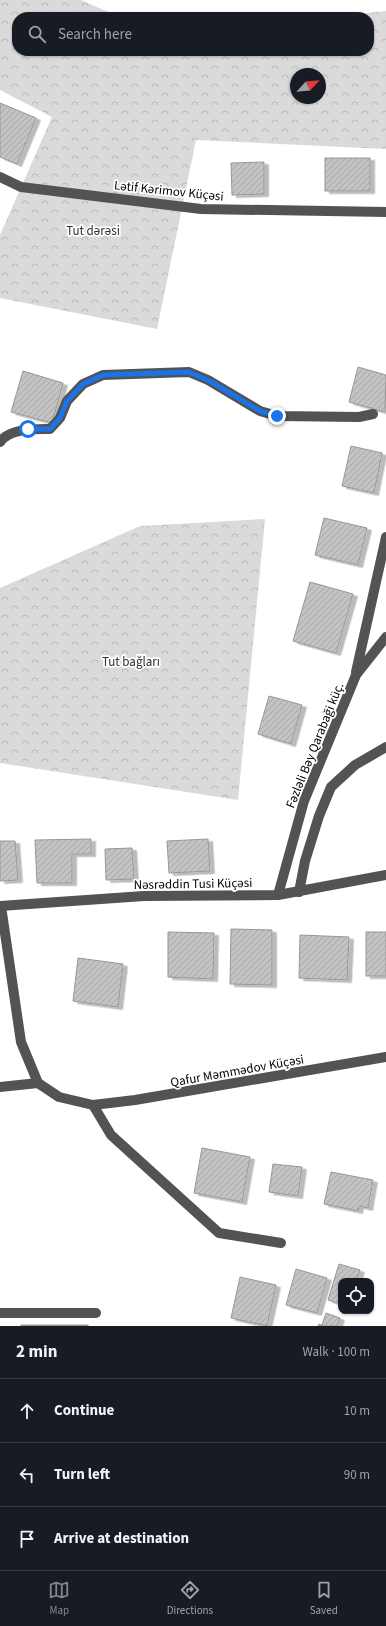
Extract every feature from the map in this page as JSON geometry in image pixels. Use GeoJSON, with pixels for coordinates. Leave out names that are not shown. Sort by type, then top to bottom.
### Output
{"type":"FeatureCollection","features":[{"type":"Feature","properties":{"kind":"street","name":"Lətif Kərimov Küçəsi"},"geometry":{"type":"LineString","coordinates":[[0,177],[21,187],[201,209],[386,212]]}},
{"type":"Feature","properties":{"kind":"street"},"geometry":{"type":"LineString","coordinates":[[0,442],[4,436],[28,429],[50,429],[60,418],[67,401],[83,384],[103,375],[188,372],[208,380],[260,411],[277,416],[359,417],[373,414]]}},
{"type":"Feature","properties":{"kind":"street"},"geometry":{"type":"LineString","coordinates":[[356,675],[386,538]]}},
{"type":"Feature","properties":{"kind":"street","name":"Fəzləli Bəy Qarabaği küç."},"geometry":{"type":"LineString","coordinates":[[278,894],[304,801],[356,675],[386,637]]}},
{"type":"Feature","properties":{"kind":"street"},"geometry":{"type":"LineString","coordinates":[[300,892],[305,861],[319,816],[331,787],[355,765],[386,747]]}},
{"type":"Feature","properties":{"kind":"street","name":"Nəsrəddin Tusi Küçəsi"},"geometry":{"type":"LineString","coordinates":[[0,906],[144,896],[278,894],[300,892],[386,875]]}},
{"type":"Feature","properties":{"kind":"street"},"geometry":{"type":"LineString","coordinates":[[0,906],[21,1042],[38,1083],[0,1087]]}},
{"type":"Feature","properties":{"kind":"street","name":"Qafur Məmmədov Küçəsi"},"geometry":{"type":"LineString","coordinates":[[38,1083],[59,1097],[93,1105],[135,1100],[386,1057]]}},
{"type":"Feature","properties":{"kind":"street"},"geometry":{"type":"LineString","coordinates":[[93,1105],[110,1135],[219,1233],[281,1243]]}},
{"type":"Feature","properties":{"kind":"street"},"geometry":{"type":"LineString","coordinates":[[0,1313],[96,1313]]}},
{"type":"Feature","properties":{"kind":"green space","name":"Tut dərəsi"},"geometry":{"type":"Polygon","coordinates":[[[0,0],[81,0],[110,12],[12,12],[12,56],[374,56],[374,12],[386,11],[386,149],[196,140],[157,329],[0,298],[0,235],[52,117],[0,90],[0,0]]]}},
{"type":"Feature","properties":{"kind":"green space","name":"Tut bağları"},"geometry":{"type":"Polygon","coordinates":[[[265,519],[238,800],[0,763],[0,588],[140,526],[265,519]]]}},
{"type":"Feature","properties":{"kind":"building"},"geometry":{"type":"Polygon","coordinates":[[[0,103],[36,118],[17,164],[0,157],[0,103]]]}},
{"type":"Feature","properties":{"kind":"building"},"geometry":{"type":"Polygon","coordinates":[[[325,158],[370,158],[370,191],[325,191],[325,158]]]}},
{"type":"Feature","properties":{"kind":"building"},"geometry":{"type":"Polygon","coordinates":[[[264,162],[264,194],[232,195],[231,163],[264,162]]]}},
{"type":"Feature","properties":{"kind":"building"},"geometry":{"type":"Polygon","coordinates":[[[358,367],[386,375],[385,412],[349,402],[358,367]]]}},
{"type":"Feature","properties":{"kind":"building"},"geometry":{"type":"Polygon","coordinates":[[[23,371],[63,383],[52,423],[11,412],[23,371]]]}},
{"type":"Feature","properties":{"kind":"building"},"geometry":{"type":"Polygon","coordinates":[[[351,446],[382,453],[374,493],[342,486],[351,446]]]}},
{"type":"Feature","properties":{"kind":"building"},"geometry":{"type":"Polygon","coordinates":[[[324,518],[367,528],[358,565],[315,555],[324,518]]]}},
{"type":"Feature","properties":{"kind":"building"},"geometry":{"type":"Polygon","coordinates":[[[310,582],[353,594],[336,653],[293,641],[310,582]]]}},
{"type":"Feature","properties":{"kind":"building"},"geometry":{"type":"Polygon","coordinates":[[[269,696],[302,705],[291,744],[258,734],[269,696]]]}},
{"type":"Feature","properties":{"kind":"building"},"geometry":{"type":"Polygon","coordinates":[[[91,839],[91,854],[72,854],[72,883],[37,883],[35,840],[91,839]]]}},
{"type":"Feature","properties":{"kind":"building"},"geometry":{"type":"Polygon","coordinates":[[[208,839],[210,871],[169,873],[167,841],[208,839]]]}},
{"type":"Feature","properties":{"kind":"building"},"geometry":{"type":"Polygon","coordinates":[[[0,841],[15,841],[18,880],[0,881],[0,841]]]}},
{"type":"Feature","properties":{"kind":"building"},"geometry":{"type":"Polygon","coordinates":[[[132,848],[134,879],[106,880],[105,849],[132,848]]]}},
{"type":"Feature","properties":{"kind":"building"},"geometry":{"type":"Polygon","coordinates":[[[231,929],[272,930],[272,985],[230,984],[231,929]]]}},
{"type":"Feature","properties":{"kind":"building"},"geometry":{"type":"Polygon","coordinates":[[[168,932],[214,933],[213,979],[168,977],[168,932]]]}},
{"type":"Feature","properties":{"kind":"building"},"geometry":{"type":"Polygon","coordinates":[[[366,932],[386,932],[386,976],[366,976],[366,932]]]}},
{"type":"Feature","properties":{"kind":"building"},"geometry":{"type":"Polygon","coordinates":[[[300,935],[349,937],[347,980],[299,978],[300,935]]]}},
{"type":"Feature","properties":{"kind":"building"},"geometry":{"type":"Polygon","coordinates":[[[78,958],[123,964],[118,1007],[73,1001],[78,958]]]}},
{"type":"Feature","properties":{"kind":"building"},"geometry":{"type":"Polygon","coordinates":[[[202,1148],[250,1157],[242,1202],[194,1193],[202,1148]]]}},
{"type":"Feature","properties":{"kind":"building"},"geometry":{"type":"Polygon","coordinates":[[[273,1164],[302,1167],[298,1196],[269,1192],[273,1164]]]}},
{"type":"Feature","properties":{"kind":"building"},"geometry":{"type":"Polygon","coordinates":[[[331,1172],[373,1180],[368,1208],[359,1206],[358,1211],[324,1204],[331,1172]]]}},
{"type":"Feature","properties":{"kind":"building"},"geometry":{"type":"Polygon","coordinates":[[[339,1264],[360,1270],[357,1278],[338,1278],[338,1303],[328,1300],[339,1264]]]}},
{"type":"Feature","properties":{"kind":"building"},"geometry":{"type":"Polygon","coordinates":[[[296,1269],[327,1278],[317,1313],[286,1305],[296,1269]]]}},
{"type":"Feature","properties":{"kind":"building"},"geometry":{"type":"Polygon","coordinates":[[[240,1277],[276,1285],[267,1326],[231,1318],[240,1277]]]}},
{"type":"Feature","properties":{"kind":"building"},"geometry":{"type":"Polygon","coordinates":[[[326,1313],[340,1318],[337,1326],[318,1326],[319,1324],[322,1325],[326,1313]]]}},
{"type":"Feature","properties":{"kind":"building"},"geometry":{"type":"Polygon","coordinates":[[[88,1325],[88,1326],[21,1326],[88,1325]]]}},
{"type":"Feature","properties":{"kind":"route"},"geometry":{"type":"LineString","coordinates":[[28,429],[50,429],[60,418],[67,401],[83,384],[103,375],[188,372],[208,380],[260,411],[277,416]]}}]}
